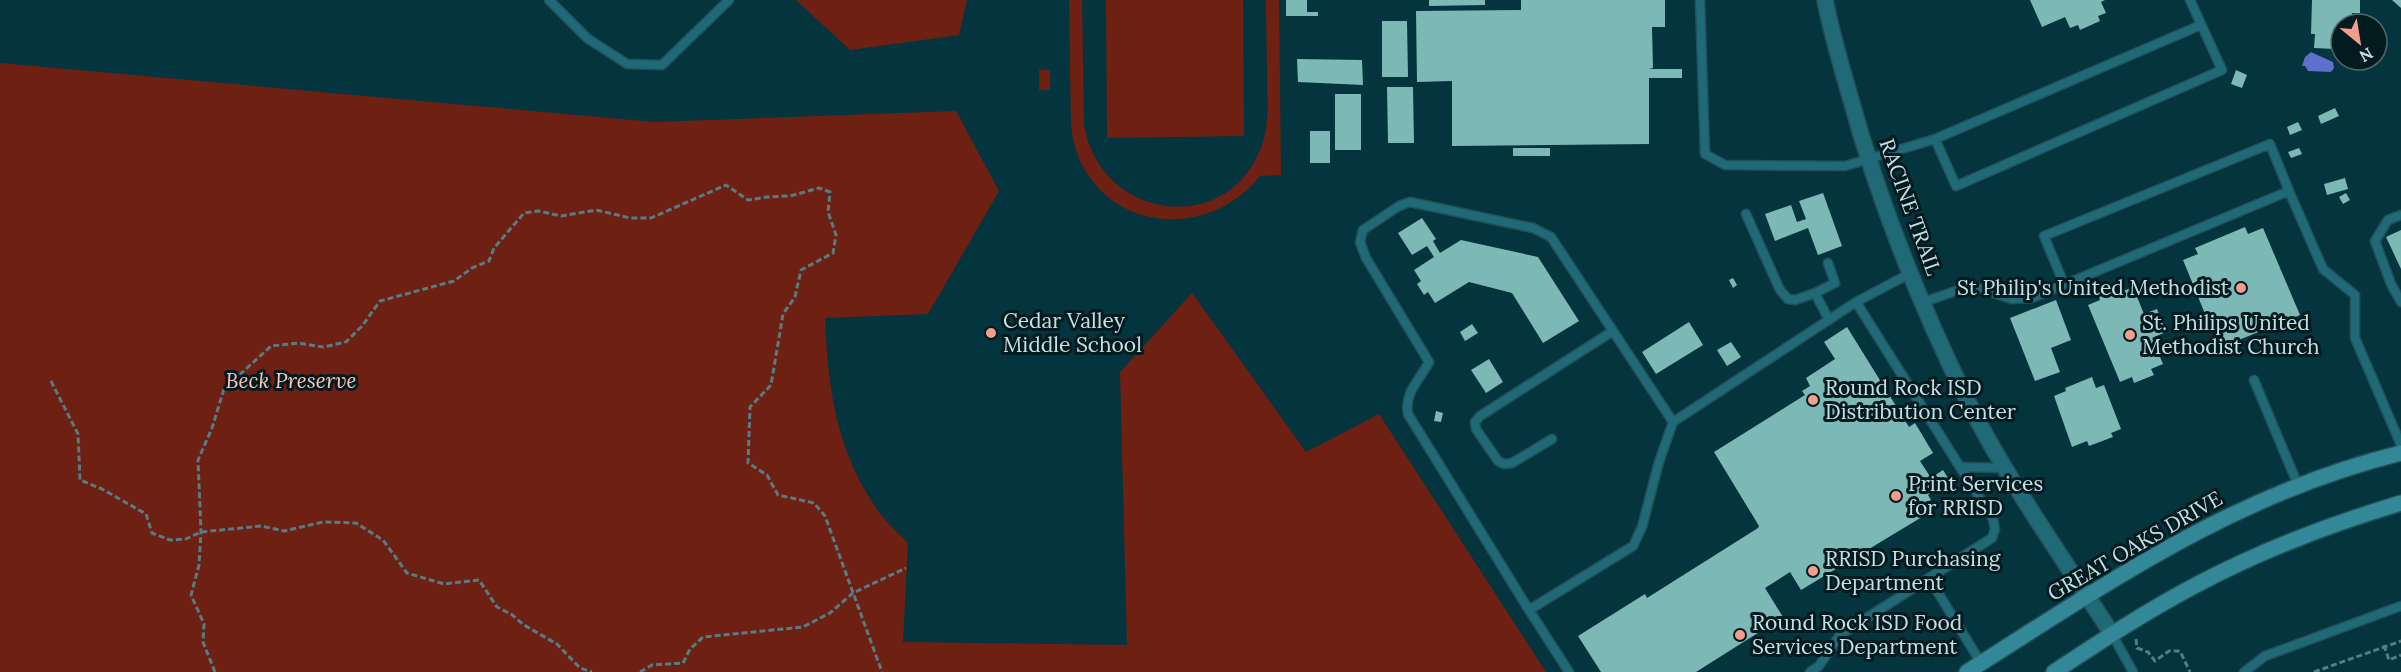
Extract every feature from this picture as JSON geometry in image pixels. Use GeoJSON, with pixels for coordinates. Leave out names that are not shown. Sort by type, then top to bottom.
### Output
{"type":"FeatureCollection","features":[{"type":"Feature","properties":{"kind":"street","name":"RACINE TRAIL"},"geometry":{"type":"LineString","coordinates":[[1825,0],[1869,160],[1890,224],[1923,302],[1969,403],[2024,500],[2112,634]]}},
{"type":"Feature","properties":{"kind":"street","name":"GREAT OAKS DRIVE"},"geometry":{"type":"LineString","coordinates":[[1967,672],[2181,539],[2238,510],[2298,485],[2401,453]]}},
{"type":"Feature","properties":{"kind":"street"},"geometry":{"type":"LineString","coordinates":[[2054,672],[2112,634],[2198,584],[2276,547],[2352,517],[2401,502]]}},
{"type":"Feature","properties":{"kind":"lane"},"geometry":{"type":"LineString","coordinates":[[549,0],[587,38],[627,64],[662,65],[729,0]]}},
{"type":"Feature","properties":{"kind":"lane"},"geometry":{"type":"LineString","coordinates":[[1700,0],[1704,154],[1725,165],[1760,167],[1845,166],[1935,140],[2201,25]]}},
{"type":"Feature","properties":{"kind":"lane"},"geometry":{"type":"LineString","coordinates":[[1935,140],[1956,186],[2222,70],[2190,0]]}},
{"type":"Feature","properties":{"kind":"lane"},"geometry":{"type":"LineString","coordinates":[[2064,284],[2044,236],[2270,144],[2323,269],[2355,295],[2355,338],[2401,445]]}},
{"type":"Feature","properties":{"kind":"lane"},"geometry":{"type":"LineString","coordinates":[[1923,302],[1971,286],[2012,299],[2032,298],[2289,191]]}},
{"type":"Feature","properties":{"kind":"lane"},"geometry":{"type":"LineString","coordinates":[[1569,672],[1408,414],[1406,403],[1410,390],[1430,362],[1366,258],[1360,242],[1363,230],[1399,206],[1410,202],[1533,228],[1551,237],[1673,422]]}},
{"type":"Feature","properties":{"kind":"lane"},"geometry":{"type":"LineString","coordinates":[[1746,214],[1780,290],[1788,299],[1795,300],[1834,283],[1828,263]]}},
{"type":"Feature","properties":{"kind":"lane"},"geometry":{"type":"LineString","coordinates":[[2401,215],[2388,220],[2374,241],[2391,284],[2401,302]]}},
{"type":"Feature","properties":{"kind":"lane"},"geometry":{"type":"LineString","coordinates":[[1529,610],[1633,546],[1642,527],[1659,462],[1673,422],[1856,302],[1911,273]]}},
{"type":"Feature","properties":{"kind":"lane"},"geometry":{"type":"LineString","coordinates":[[1815,293],[1828,320]]}},
{"type":"Feature","properties":{"kind":"lane"},"geometry":{"type":"LineString","coordinates":[[1809,672],[1819,666],[1840,634],[1992,538],[1995,529],[1993,519],[1856,302]]}},
{"type":"Feature","properties":{"kind":"lane"},"geometry":{"type":"LineString","coordinates":[[1552,439],[1512,463],[1504,464],[1498,461],[1476,429],[1475,422],[1480,416],[1613,331]]}},
{"type":"Feature","properties":{"kind":"lane"},"geometry":{"type":"LineString","coordinates":[[2254,380],[2298,485]]}},
{"type":"Feature","properties":{"kind":"lane"},"geometry":{"type":"LineString","coordinates":[[1960,467],[2006,468]]}},
{"type":"Feature","properties":{"kind":"lane"},"geometry":{"type":"LineString","coordinates":[[1929,578],[1981,663]]}},
{"type":"Feature","properties":{"kind":"lane"},"geometry":{"type":"LineString","coordinates":[[2244,672],[2265,656],[2401,606]]}},
{"type":"Feature","properties":{"kind":"lane"},"geometry":{"type":"LineString","coordinates":[[2112,634],[2133,672]]}},
{"type":"Feature","properties":{"kind":"path"},"geometry":{"type":"LineString","coordinates":[[215,672],[203,642],[204,624],[191,595],[199,565],[201,532],[198,460],[212,428],[224,390],[271,346],[299,343],[323,347],[346,342],[362,326],[380,301],[454,281],[472,268],[489,261],[494,248],[524,213],[539,211],[561,216],[596,210],[630,218],[651,218],[726,185],[748,200],[790,196],[819,188],[830,192],[828,212],[836,235],[833,253],[801,270],[795,297],[783,314],[771,385],[750,407],[748,463],[767,476],[778,495],[814,503],[825,516],[882,672]]}},
{"type":"Feature","properties":{"kind":"path"},"geometry":{"type":"LineString","coordinates":[[51,381],[78,434],[81,480],[146,514],[152,533],[170,540],[186,539],[201,532],[261,526],[284,531],[323,522],[356,523],[383,540],[407,573],[444,584],[479,580],[497,607],[512,614],[524,625],[557,644],[580,668],[592,672]]}},
{"type":"Feature","properties":{"kind":"path"},"geometry":{"type":"LineString","coordinates":[[640,672],[652,665],[683,663],[690,649],[703,637],[803,627],[830,613],[853,593],[906,568]]}},
{"type":"Feature","properties":{"kind":"path"},"geometry":{"type":"LineString","coordinates":[[2136,639],[2137,648],[2148,652],[2155,660],[2169,651],[2180,651],[2190,672]]}},
{"type":"Feature","properties":{"kind":"path"},"geometry":{"type":"LineString","coordinates":[[2314,672],[2401,640]]}},
{"type":"Feature","properties":{"kind":"path"},"geometry":{"type":"LineString","coordinates":[[2384,645],[2389,660],[2401,655]]}},
{"type":"Feature","properties":{"kind":"path"},"geometry":{"type":"LineString","coordinates":[[2328,667],[2330,672]]}},
{"type":"Feature","properties":{"kind":"green space"},"geometry":{"type":"Polygon","coordinates":[[[796,0],[967,0],[959,35],[850,50],[796,0]]]}},
{"type":"Feature","properties":{"kind":"green space"},"geometry":{"type":"Polygon","coordinates":[[[1069,0],[1082,0],[1084,124],[1094,156],[1112,180],[1136,197],[1164,206],[1192,206],[1219,197],[1243,178],[1260,150],[1267,115],[1266,0],[1279,0],[1281,175],[1260,176],[1239,196],[1215,210],[1189,218],[1162,219],[1136,213],[1113,201],[1093,182],[1078,156],[1073,140],[1069,0]]]}},
{"type":"Feature","properties":{"kind":"green space"},"geometry":{"type":"Polygon","coordinates":[[[1106,0],[1243,0],[1244,136],[1107,138],[1106,0]]]}},
{"type":"Feature","properties":{"kind":"green space","name":"Beck Preserve"},"geometry":{"type":"Polygon","coordinates":[[[0,63],[654,122],[956,111],[999,191],[928,314],[825,318],[832,395],[844,443],[864,489],[882,516],[908,543],[903,642],[1127,645],[1120,372],[1192,293],[1306,452],[1379,414],[1546,672],[0,672],[0,63]]]}},
{"type":"Feature","properties":{"kind":"green space"},"geometry":{"type":"Polygon","coordinates":[[[1039,70],[1050,70],[1050,90],[1039,90],[1039,70]]]}},
{"type":"Feature","properties":{"kind":"water"},"geometry":{"type":"Polygon","coordinates":[[[2311,52],[2329,60],[2329,72],[2308,71],[2305,66],[2302,66],[2305,57],[2311,52]]]}},
{"type":"Feature","properties":{"kind":"building"},"geometry":{"type":"Polygon","coordinates":[[[1286,0],[1307,0],[1307,12],[1318,12],[1318,16],[1286,16],[1286,0]]]}},
{"type":"Feature","properties":{"kind":"building"},"geometry":{"type":"Polygon","coordinates":[[[1429,0],[1485,0],[1485,5],[1429,6],[1429,0]]]}},
{"type":"Feature","properties":{"kind":"building"},"geometry":{"type":"Polygon","coordinates":[[[1521,0],[1665,0],[1665,27],[1652,27],[1653,68],[1649,69],[1682,69],[1682,78],[1649,78],[1649,144],[1452,146],[1452,81],[1417,82],[1416,11],[1521,10],[1521,0]]]}},
{"type":"Feature","properties":{"kind":"building"},"geometry":{"type":"Polygon","coordinates":[[[2030,0],[2105,0],[2101,2],[2106,13],[2098,16],[2100,21],[2080,30],[2078,25],[2070,28],[2065,17],[2042,27],[2030,0]]]}},
{"type":"Feature","properties":{"kind":"building"},"geometry":{"type":"Polygon","coordinates":[[[2312,0],[2360,0],[2360,12],[2329,12],[2329,49],[2314,48],[2315,34],[2311,34],[2312,0]]]}},
{"type":"Feature","properties":{"kind":"building"},"geometry":{"type":"Polygon","coordinates":[[[2392,0],[2401,0],[2401,8],[2392,0]]]}},
{"type":"Feature","properties":{"kind":"building"},"geometry":{"type":"Polygon","coordinates":[[[1382,21],[1407,21],[1408,77],[1382,77],[1382,21]]]}},
{"type":"Feature","properties":{"kind":"building"},"geometry":{"type":"Polygon","coordinates":[[[1297,59],[1362,60],[1363,85],[1298,82],[1297,59]]]}},
{"type":"Feature","properties":{"kind":"building"},"geometry":{"type":"Polygon","coordinates":[[[2236,70],[2247,75],[2242,88],[2231,84],[2236,70]]]}},
{"type":"Feature","properties":{"kind":"building"},"geometry":{"type":"Polygon","coordinates":[[[1387,87],[1413,87],[1414,143],[1388,143],[1387,87]]]}},
{"type":"Feature","properties":{"kind":"building"},"geometry":{"type":"Polygon","coordinates":[[[1335,94],[1361,94],[1361,150],[1335,150],[1335,94]]]}},
{"type":"Feature","properties":{"kind":"building"},"geometry":{"type":"Polygon","coordinates":[[[2335,108],[2339,116],[2321,124],[2318,116],[2335,108]]]}},
{"type":"Feature","properties":{"kind":"building"},"geometry":{"type":"Polygon","coordinates":[[[2298,122],[2302,130],[2290,135],[2287,127],[2298,122]]]}},
{"type":"Feature","properties":{"kind":"building"},"geometry":{"type":"Polygon","coordinates":[[[1310,131],[1330,131],[1330,163],[1310,163],[1310,131]]]}},
{"type":"Feature","properties":{"kind":"building"},"geometry":{"type":"Polygon","coordinates":[[[1513,148],[1550,148],[1550,156],[1513,156],[1513,148]]]}},
{"type":"Feature","properties":{"kind":"building"},"geometry":{"type":"Polygon","coordinates":[[[2299,148],[2302,154],[2291,158],[2288,152],[2299,148]]]}},
{"type":"Feature","properties":{"kind":"building"},"geometry":{"type":"Polygon","coordinates":[[[2345,178],[2348,189],[2327,195],[2324,184],[2345,178]]]}},
{"type":"Feature","properties":{"kind":"building"},"geometry":{"type":"Polygon","coordinates":[[[1823,193],[1842,246],[1818,255],[1808,228],[1775,241],[1765,214],[1791,205],[1797,222],[1806,219],[1799,201],[1823,193]]]}},
{"type":"Feature","properties":{"kind":"building"},"geometry":{"type":"Polygon","coordinates":[[[2346,193],[2350,200],[2343,204],[2339,197],[2346,193]]]}},
{"type":"Feature","properties":{"kind":"building"},"geometry":{"type":"Polygon","coordinates":[[[1422,218],[1436,239],[1433,241],[1440,253],[1461,240],[1538,257],[1579,321],[1543,343],[1512,293],[1469,282],[1435,303],[1428,292],[1424,295],[1417,284],[1421,281],[1414,270],[1434,257],[1427,246],[1412,255],[1398,233],[1422,218]]]}},
{"type":"Feature","properties":{"kind":"building","name":"St Philip's United Methodist"},"geometry":{"type":"Polygon","coordinates":[[[2245,227],[2248,234],[2263,228],[2300,315],[2219,348],[2183,260],[2198,254],[2195,248],[2245,227]]]}},
{"type":"Feature","properties":{"kind":"building"},"geometry":{"type":"Polygon","coordinates":[[[2401,230],[2401,269],[2386,237],[2401,230]]]}},
{"type":"Feature","properties":{"kind":"building"},"geometry":{"type":"Polygon","coordinates":[[[1733,278],[1737,285],[1733,288],[1729,280],[1733,278]]]}},
{"type":"Feature","properties":{"kind":"building","name":"St. Philips United Methodist Church"},"geometry":{"type":"Polygon","coordinates":[[[2119,286],[2121,292],[2133,287],[2144,314],[2157,309],[2166,332],[2152,338],[2163,364],[2151,369],[2154,375],[2134,383],[2132,377],[2120,382],[2088,305],[2100,300],[2098,294],[2119,286]]]}},
{"type":"Feature","properties":{"kind":"building"},"geometry":{"type":"Polygon","coordinates":[[[2056,300],[2071,340],[2051,348],[2060,372],[2035,381],[2010,318],[2056,300]]]}},
{"type":"Feature","properties":{"kind":"building"},"geometry":{"type":"Polygon","coordinates":[[[1689,322],[1703,345],[1656,374],[1642,352],[1689,322]]]}},
{"type":"Feature","properties":{"kind":"building"},"geometry":{"type":"Polygon","coordinates":[[[1472,324],[1478,333],[1465,341],[1460,332],[1472,324]]]}},
{"type":"Feature","properties":{"kind":"building"},"geometry":{"type":"Polygon","coordinates":[[[1847,327],[1909,427],[1915,423],[1933,453],[1920,461],[1931,478],[1943,470],[1950,481],[1928,495],[1931,500],[1925,503],[1928,508],[1919,513],[1922,517],[1801,590],[1790,572],[1765,588],[1783,617],[1696,672],[1601,672],[1578,636],[1645,594],[1647,598],[1758,528],[1759,526],[1714,452],[1805,395],[1802,391],[1810,386],[1806,378],[1835,359],[1824,342],[1847,327]]]}},
{"type":"Feature","properties":{"kind":"building"},"geometry":{"type":"Polygon","coordinates":[[[1731,342],[1741,357],[1727,366],[1717,350],[1731,342]]]}},
{"type":"Feature","properties":{"kind":"building"},"geometry":{"type":"Polygon","coordinates":[[[1489,359],[1503,382],[1486,393],[1471,370],[1489,359]]]}},
{"type":"Feature","properties":{"kind":"building"},"geometry":{"type":"Polygon","coordinates":[[[2092,377],[2096,388],[2104,385],[2121,429],[2111,433],[2113,437],[2089,446],[2087,441],[2072,447],[2054,396],[2066,391],[2065,388],[2092,377]]]}},
{"type":"Feature","properties":{"kind":"building"},"geometry":{"type":"Polygon","coordinates":[[[1436,411],[1443,413],[1441,422],[1434,421],[1436,411]]]}},
{"type":"Feature","properties":{"kind":"place","name":"St Philip's United Methodist"},"geometry":{"type":"Point","coordinates":[2241,288]}},
{"type":"Feature","properties":{"kind":"place","name":"Cedar Valley Middle School"},"geometry":{"type":"Point","coordinates":[991,333]}},
{"type":"Feature","properties":{"kind":"place","name":"St. Philips United Methodist Church"},"geometry":{"type":"Point","coordinates":[2130,335]}},
{"type":"Feature","properties":{"kind":"place","name":"Round Rock ISD Distribution Center"},"geometry":{"type":"Point","coordinates":[1813,400]}},
{"type":"Feature","properties":{"kind":"place","name":"Print Services for RRISD"},"geometry":{"type":"Point","coordinates":[1896,496]}},
{"type":"Feature","properties":{"kind":"place","name":"RRISD Purchasing Department"},"geometry":{"type":"Point","coordinates":[1813,571]}},
{"type":"Feature","properties":{"kind":"place","name":"Round Rock ISD Food Services Department"},"geometry":{"type":"Point","coordinates":[1740,635]}}]}
